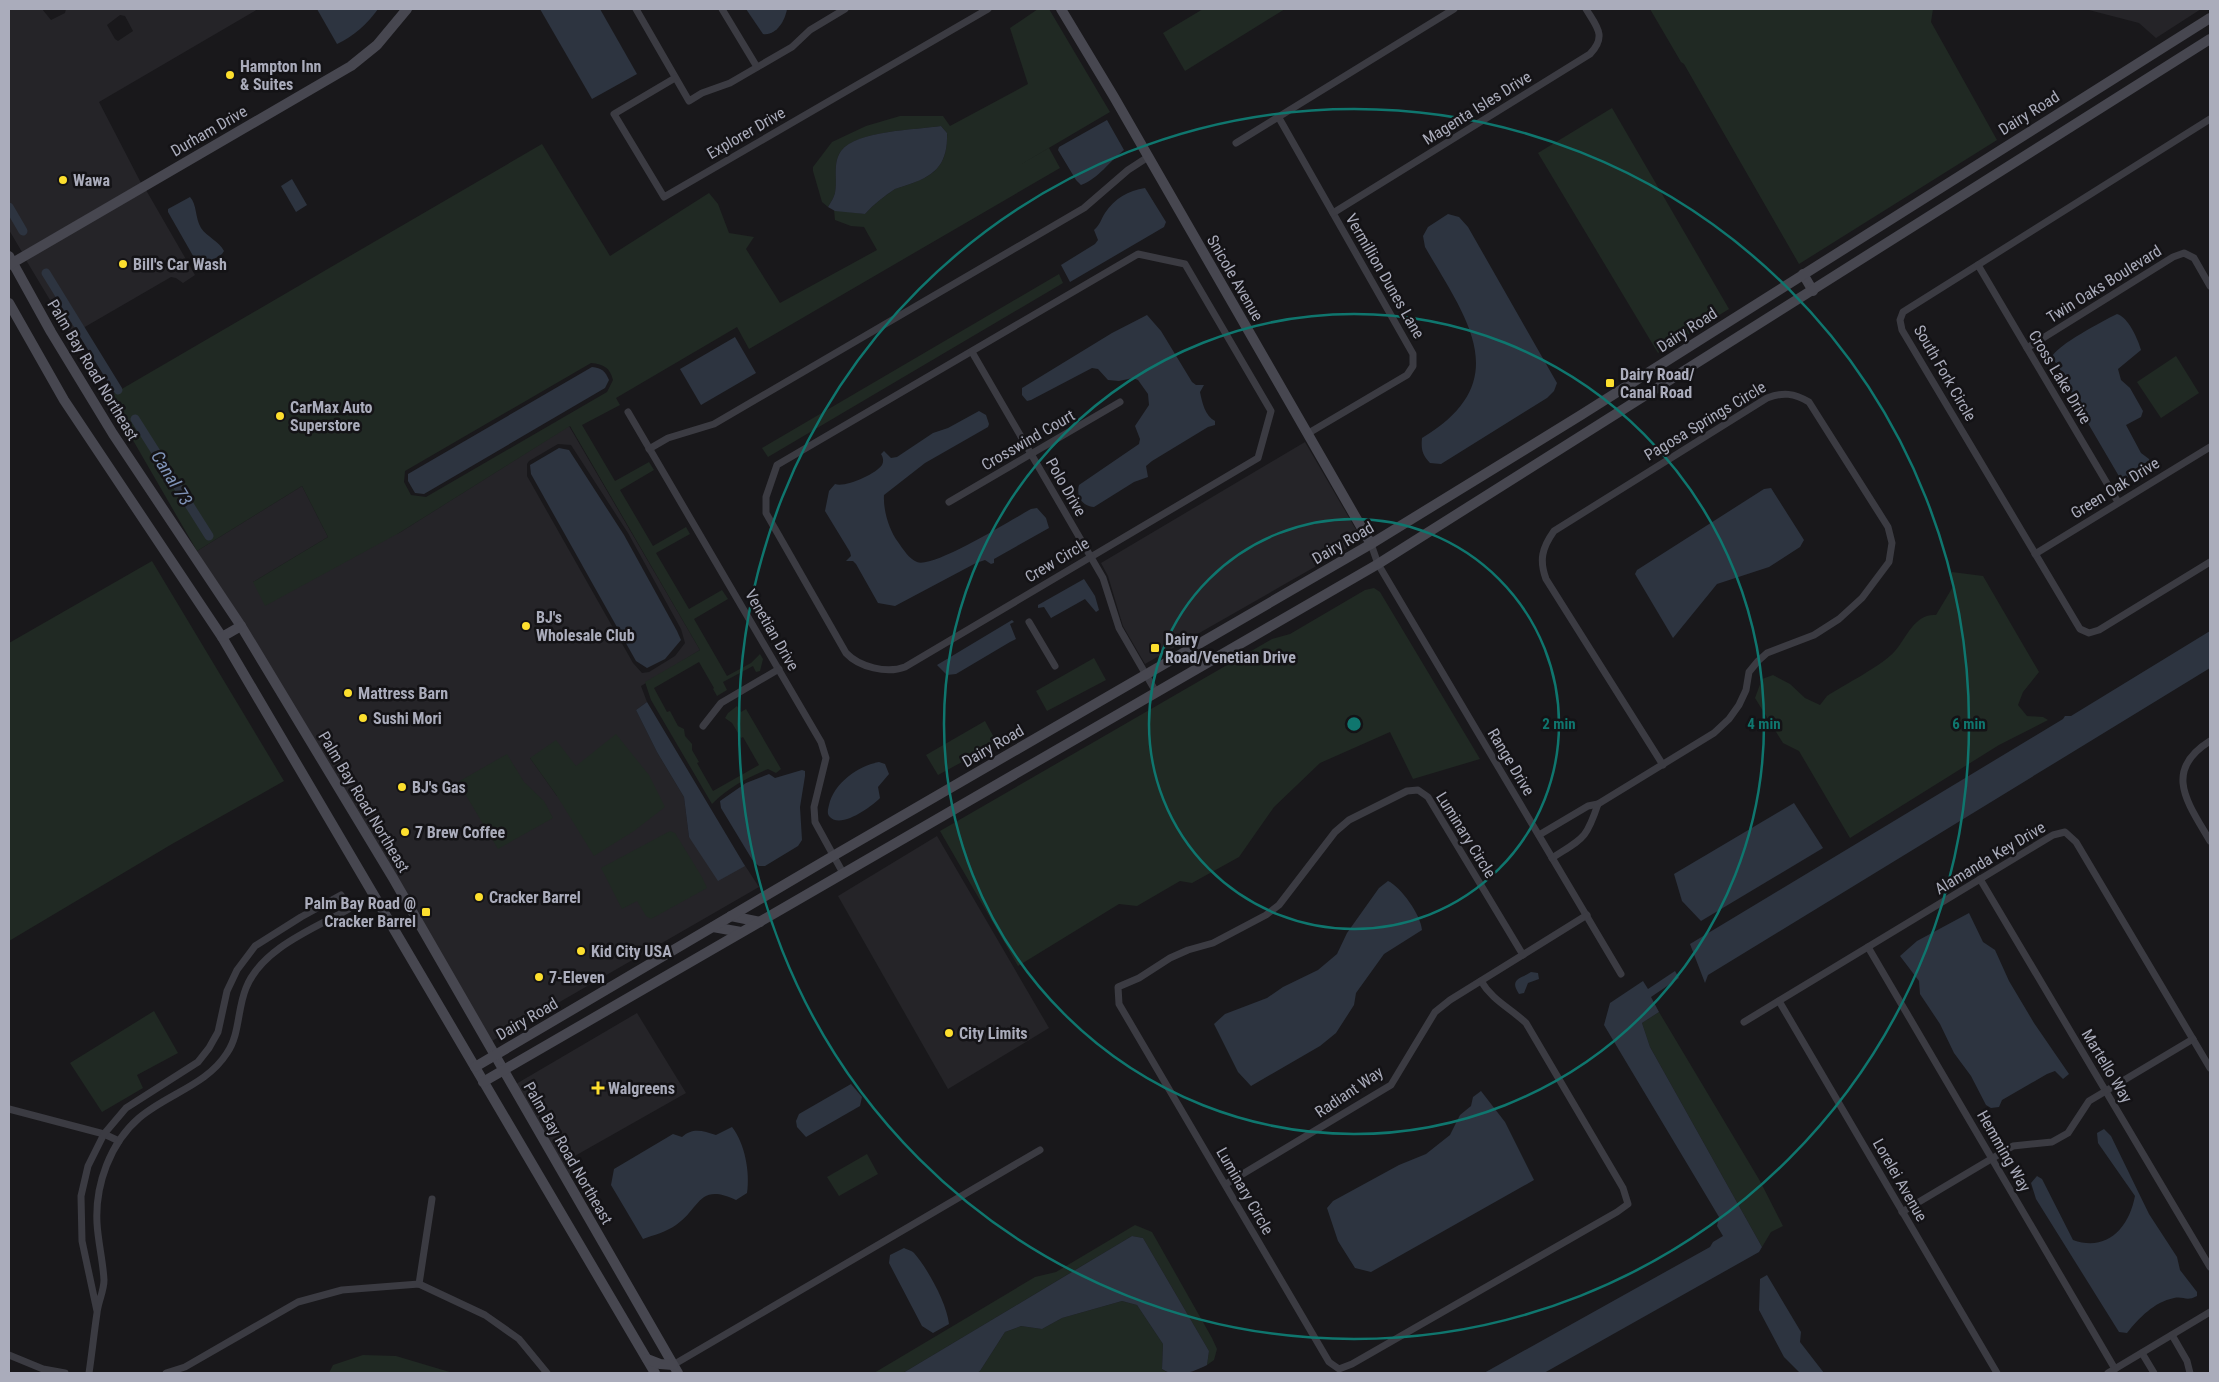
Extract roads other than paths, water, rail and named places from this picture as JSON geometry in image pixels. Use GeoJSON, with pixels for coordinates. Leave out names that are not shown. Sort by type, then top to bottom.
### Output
{"type":"FeatureCollection","features":[{"type":"Feature","properties":{"kind":"street","name":"Durham Drive"},"geometry":{"type":"LineString","coordinates":[[10,261],[351,66],[377,45],[407,9]]}},
{"type":"Feature","properties":{"kind":"street"},"geometry":{"type":"LineString","coordinates":[[636,9],[689,101],[702,93],[730,82],[792,47],[810,30],[845,9]]}},
{"type":"Feature","properties":{"kind":"street"},"geometry":{"type":"LineString","coordinates":[[722,9],[756,67]]}},
{"type":"Feature","properties":{"kind":"street","name":"Explorer Drive"},"geometry":{"type":"LineString","coordinates":[[676,78],[614,114],[664,197],[988,9]]}},
{"type":"Feature","properties":{"kind":"street","name":"Snicole Avenue"},"geometry":{"type":"LineString","coordinates":[[1061,9],[1308,434],[1370,544],[1378,564]]}},
{"type":"Feature","properties":{"kind":"street"},"geometry":{"type":"LineString","coordinates":[[1236,142],[1454,9]]}},
{"type":"Feature","properties":{"kind":"street","name":"Magenta Isles Drive"},"geometry":{"type":"LineString","coordinates":[[1333,213],[1590,54],[1599,45],[1600,33],[1586,9]]}},
{"type":"Feature","properties":{"kind":"street","name":"Dairy Road"},"geometry":{"type":"LineString","coordinates":[[475,1067],[833,856],[1370,544],[1582,415],[2210,18]]}},
{"type":"Feature","properties":{"kind":"street","name":"Dairy Road"},"geometry":{"type":"LineString","coordinates":[[484,1082],[1378,564],[2210,39]]}},
{"type":"Feature","properties":{"kind":"street","name":"Vermillion Dunes Lane"},"geometry":{"type":"LineString","coordinates":[[1278,118],[1413,354],[1413,366],[1407,375],[1308,434]]}},
{"type":"Feature","properties":{"kind":"street","name":"South Fork Circle"},"geometry":{"type":"LineString","coordinates":[[2210,119],[1903,312],[1900,320],[1902,330],[2080,629],[2090,633],[2099,630],[2210,562]]}},
{"type":"Feature","properties":{"kind":"street"},"geometry":{"type":"LineString","coordinates":[[649,448],[668,438],[714,424],[1084,208],[1128,170],[1148,157]]}},
{"type":"Feature","properties":{"kind":"street","name":"Twin Oaks Boulevard"},"geometry":{"type":"LineString","coordinates":[[2027,348],[2173,257],[2184,253],[2194,258],[2210,286]]}},
{"type":"Feature","properties":{"kind":"street","name":"Crew Circle"},"geometry":{"type":"LineString","coordinates":[[1138,254],[1185,264],[1271,412],[1258,458],[905,667],[887,670],[870,666],[851,658],[846,653],[766,513],[766,497],[774,470],[784,460],[972,352],[1138,254]]}},
{"type":"Feature","properties":{"kind":"street","name":"Palm Bay Road Northeast"},"geometry":{"type":"LineString","coordinates":[[10,261],[113,434],[241,626],[393,878],[676,1369]]}},
{"type":"Feature","properties":{"kind":"street","name":"Cross Lake Drive"},"geometry":{"type":"LineString","coordinates":[[1978,265],[2118,502]]}},
{"type":"Feature","properties":{"kind":"street"},"geometry":{"type":"LineString","coordinates":[[1803,274],[1813,291]]}},
{"type":"Feature","properties":{"kind":"street"},"geometry":{"type":"LineString","coordinates":[[9,303],[64,400],[222,636],[655,1373]]}},
{"type":"Feature","properties":{"kind":"street","name":"Polo Drive"},"geometry":{"type":"LineString","coordinates":[[972,352],[1103,578],[1119,628],[1156,692]]}},
{"type":"Feature","properties":{"kind":"street","name":"Pagosa Springs Circle"},"geometry":{"type":"LineString","coordinates":[[1539,835],[1588,806],[1598,804],[1663,765],[1714,733],[1729,719],[1746,690],[1749,672],[1758,661],[1767,654],[1814,635],[1839,620],[1862,598],[1889,562],[1892,543],[1888,527],[1809,402],[1798,396],[1780,392],[1766,398],[1554,531],[1546,543],[1541,556],[1541,565],[1546,579],[1663,765]]}},
{"type":"Feature","properties":{"kind":"street","name":"Crosswind Court"},"geometry":{"type":"LineString","coordinates":[[949,502],[1120,402]]}},
{"type":"Feature","properties":{"kind":"street","name":"Venetian Drive"},"geometry":{"type":"LineString","coordinates":[[628,412],[821,742],[826,758],[814,806],[816,822],[844,873]]}},
{"type":"Feature","properties":{"kind":"street"},"geometry":{"type":"LineString","coordinates":[[1582,415],[1590,430]]}},
{"type":"Feature","properties":{"kind":"street","name":"Green Oak Drive"},"geometry":{"type":"LineString","coordinates":[[2035,554],[2210,447]]}},
{"type":"Feature","properties":{"kind":"street","name":"Range Drive"},"geometry":{"type":"LineString","coordinates":[[1378,564],[1621,974]]}},
{"type":"Feature","properties":{"kind":"street"},"geometry":{"type":"LineString","coordinates":[[1029,622],[1055,666]]}},
{"type":"Feature","properties":{"kind":"street"},"geometry":{"type":"LineString","coordinates":[[222,636],[241,626]]}},
{"type":"Feature","properties":{"kind":"street"},"geometry":{"type":"LineString","coordinates":[[703,726],[721,704],[779,669]]}},
{"type":"Feature","properties":{"kind":"street"},"geometry":{"type":"LineString","coordinates":[[2210,741],[2196,750],[2187,762],[2181,779],[2185,799],[2210,841]]}},
{"type":"Feature","properties":{"kind":"street","name":"Luminary Circle"},"geometry":{"type":"LineString","coordinates":[[1481,981],[1487,991],[1499,1003],[1513,1011],[1526,1023],[1623,1188],[1628,1204],[1352,1364],[1339,1369],[1329,1362],[1119,1004],[1118,987],[1139,978],[1170,958],[1213,942],[1266,915],[1279,905],[1335,832],[1349,820],[1407,791],[1418,790],[1428,797],[1523,955]]}},
{"type":"Feature","properties":{"kind":"street"},"geometry":{"type":"LineString","coordinates":[[1552,858],[1583,838],[1589,830],[1598,804]]}},
{"type":"Feature","properties":{"kind":"street","name":"Alamanda Key Drive"},"geometry":{"type":"LineString","coordinates":[[1744,1022],[2054,835],[2065,832],[2076,842],[2210,1068]]}},
{"type":"Feature","properties":{"kind":"street","name":"Martello Way"},"geometry":{"type":"LineString","coordinates":[[1980,880],[2210,1267]]}},
{"type":"Feature","properties":{"kind":"street"},"geometry":{"type":"LineString","coordinates":[[89,1373],[97,1311],[104,1282],[97,1205],[108,1162],[119,1140],[139,1118],[199,1081],[217,1066],[228,1053],[236,1036],[246,988],[256,972],[272,955],[287,944],[349,909],[341,895],[255,946],[237,970],[227,992],[218,1032],[198,1062],[126,1108],[104,1134],[88,1166],[81,1196],[82,1241],[97,1311]]}},
{"type":"Feature","properties":{"kind":"street","name":"Radiant Way"},"geometry":{"type":"LineString","coordinates":[[1226,1184],[1391,1085],[1435,1012],[1450,1000],[1587,915]]}},
{"type":"Feature","properties":{"kind":"street"},"geometry":{"type":"LineString","coordinates":[[732,916],[760,922]]}},
{"type":"Feature","properties":{"kind":"street"},"geometry":{"type":"LineString","coordinates":[[713,927],[741,932]]}},
{"type":"Feature","properties":{"kind":"street","name":"Hemming Way"},"geometry":{"type":"LineString","coordinates":[[1868,947],[2115,1369]]}},
{"type":"Feature","properties":{"kind":"street","name":"Lorelei Avenue"},"geometry":{"type":"LineString","coordinates":[[1779,1001],[1997,1373]]}},
{"type":"Feature","properties":{"kind":"street"},"geometry":{"type":"LineString","coordinates":[[1902,1212],[2013,1146],[2052,1142],[2068,1133],[2089,1101],[2193,1039]]}},
{"type":"Feature","properties":{"kind":"street"},"geometry":{"type":"LineString","coordinates":[[9,1109],[104,1134],[119,1140]]}},
{"type":"Feature","properties":{"kind":"street"},"geometry":{"type":"LineString","coordinates":[[647,1359],[676,1369],[1040,1150]]}},
{"type":"Feature","properties":{"kind":"street"},"geometry":{"type":"LineString","coordinates":[[419,1284],[432,1200]]}},
{"type":"Feature","properties":{"kind":"street"},"geometry":{"type":"LineString","coordinates":[[166,1373],[185,1367],[298,1302],[342,1290],[419,1284],[492,1320],[519,1339],[547,1373]]}},
{"type":"Feature","properties":{"kind":"street"},"geometry":{"type":"LineString","coordinates":[[2108,1373],[2210,1312]]}},
{"type":"Feature","properties":{"kind":"street"},"geometry":{"type":"LineString","coordinates":[[2172,1335],[2187,1361],[2190,1373]]}},
{"type":"Feature","properties":{"kind":"street"},"geometry":{"type":"LineString","coordinates":[[2142,1353],[2154,1373]]}},
{"type":"Feature","properties":{"kind":"street"},"geometry":{"type":"LineString","coordinates":[[9,1354],[43,1369],[65,1373]]}},
{"type":"Feature","properties":{"kind":"water"},"geometry":{"type":"Polygon","coordinates":[[[317,9],[378,9],[360,29],[349,38],[337,44],[317,9]]]}},
{"type":"Feature","properties":{"kind":"water"},"geometry":{"type":"Polygon","coordinates":[[[540,9],[600,9],[637,74],[592,99],[540,9]]]}},
{"type":"Feature","properties":{"kind":"water"},"geometry":{"type":"Polygon","coordinates":[[[746,9],[787,9],[779,27],[772,33],[763,34],[746,9]]]}},
{"type":"Feature","properties":{"kind":"water"},"geometry":{"type":"Polygon","coordinates":[[[1107,120],[1124,150],[1098,174],[1081,185],[1058,150],[1059,147],[1107,120]]]}},
{"type":"Feature","properties":{"kind":"water"},"geometry":{"type":"Polygon","coordinates":[[[941,126],[947,133],[947,143],[943,160],[934,172],[895,189],[879,200],[865,214],[835,211],[828,207],[836,188],[838,156],[849,144],[873,135],[888,132],[941,126]]]}},
{"type":"Feature","properties":{"kind":"water"},"geometry":{"type":"Polygon","coordinates":[[[292,179],[307,205],[296,212],[281,186],[292,179]]]}},
{"type":"Feature","properties":{"kind":"water"},"geometry":{"type":"Polygon","coordinates":[[[1145,188],[1166,222],[1164,227],[1070,282],[1061,265],[1095,244],[1098,240],[1094,230],[1113,203],[1128,193],[1145,188]]]}},
{"type":"Feature","properties":{"kind":"water"},"geometry":{"type":"Polygon","coordinates":[[[190,197],[194,203],[201,228],[224,251],[200,268],[168,212],[168,209],[190,197]]]}},
{"type":"Feature","properties":{"kind":"water"},"geometry":{"type":"Polygon","coordinates":[[[1448,214],[1459,217],[1468,227],[1557,383],[1554,391],[1547,398],[1441,464],[1430,463],[1425,457],[1422,449],[1422,438],[1451,416],[1468,394],[1476,371],[1474,348],[1467,324],[1425,247],[1423,236],[1428,227],[1448,214]]]}},
{"type":"Feature","properties":{"kind":"water"},"geometry":{"type":"Polygon","coordinates":[[[2117,314],[2129,324],[2141,350],[2118,369],[2121,380],[2130,388],[2143,411],[2141,417],[2126,425],[2141,453],[2149,459],[2150,463],[2124,480],[2120,478],[2079,408],[2052,357],[2062,346],[2071,340],[2117,314]]]}},
{"type":"Feature","properties":{"kind":"water"},"geometry":{"type":"Polygon","coordinates":[[[1147,315],[1161,331],[1192,382],[1196,385],[1204,385],[1200,392],[1204,408],[1215,421],[1215,425],[1208,427],[1152,461],[1146,466],[1148,477],[1134,482],[1094,507],[1086,505],[1079,497],[1079,485],[1139,444],[1140,439],[1135,426],[1149,405],[1148,394],[1138,380],[1133,378],[1119,381],[1108,380],[1098,369],[1092,368],[1031,400],[1027,401],[1022,395],[1022,388],[1112,333],[1147,315]]]}},
{"type":"Feature","properties":{"kind":"water"},"geometry":{"type":"Polygon","coordinates":[[[735,337],[756,373],[701,405],[680,369],[735,337]]]}},
{"type":"Feature","properties":{"kind":"water"},"geometry":{"type":"Polygon","coordinates":[[[592,367],[603,370],[606,374],[609,380],[605,388],[424,494],[415,493],[408,481],[408,474],[592,367]]]}},
{"type":"Feature","properties":{"kind":"water"},"geometry":{"type":"Polygon","coordinates":[[[979,411],[986,415],[988,427],[925,463],[884,495],[889,526],[895,537],[911,559],[917,562],[926,562],[955,551],[1031,509],[1037,508],[1046,518],[1049,528],[994,559],[994,563],[991,564],[985,560],[976,563],[895,606],[878,603],[856,564],[853,561],[846,561],[851,556],[850,552],[825,511],[829,491],[835,484],[840,485],[853,482],[879,469],[883,462],[881,454],[884,451],[891,458],[897,457],[933,433],[948,428],[979,411]]]}},
{"type":"Feature","properties":{"kind":"water"},"geometry":{"type":"Polygon","coordinates":[[[559,448],[569,450],[624,535],[681,640],[665,659],[647,668],[636,661],[531,474],[530,465],[559,448]]]}},
{"type":"Feature","properties":{"kind":"water"},"geometry":{"type":"Polygon","coordinates":[[[1771,488],[1804,540],[1800,547],[1769,567],[1717,584],[1673,638],[1635,574],[1637,570],[1764,489],[1771,488]]]}},
{"type":"Feature","properties":{"kind":"water"},"geometry":{"type":"Polygon","coordinates":[[[1084,579],[1095,596],[1099,610],[1096,612],[1085,599],[1051,618],[1044,607],[1038,608],[1038,605],[1084,579]]]}},
{"type":"Feature","properties":{"kind":"water"},"geometry":{"type":"Polygon","coordinates":[[[1012,620],[1014,622],[1010,624],[1016,639],[956,674],[947,675],[937,665],[1012,620]]]}},
{"type":"Feature","properties":{"kind":"water"},"geometry":{"type":"Polygon","coordinates":[[[2210,631],[2210,668],[1708,975],[1705,983],[1690,944],[2063,719],[2065,716],[2071,716],[2210,631]]]}},
{"type":"Feature","properties":{"kind":"water"},"geometry":{"type":"Polygon","coordinates":[[[647,702],[745,866],[718,881],[689,837],[684,797],[657,752],[636,710],[647,702]]]}},
{"type":"Feature","properties":{"kind":"water"},"geometry":{"type":"Polygon","coordinates":[[[879,762],[885,764],[889,774],[878,787],[880,798],[870,807],[848,819],[834,820],[829,816],[828,809],[832,797],[841,783],[863,767],[879,762]]]}},
{"type":"Feature","properties":{"kind":"water"},"geometry":{"type":"Polygon","coordinates":[[[802,770],[805,771],[805,776],[800,807],[802,840],[798,846],[765,866],[759,866],[753,861],[721,808],[720,801],[746,783],[769,774],[775,778],[802,770]]]}},
{"type":"Feature","properties":{"kind":"water"},"geometry":{"type":"Polygon","coordinates":[[[1794,803],[1823,848],[1701,921],[1682,901],[1674,874],[1794,803]]]}},
{"type":"Feature","properties":{"kind":"water"},"geometry":{"type":"Polygon","coordinates":[[[1388,881],[1399,889],[1410,902],[1422,930],[1384,954],[1356,993],[1354,1005],[1336,1033],[1320,1046],[1251,1086],[1238,1072],[1214,1024],[1225,1014],[1267,998],[1283,987],[1318,970],[1337,954],[1347,933],[1379,888],[1388,881]]]}},
{"type":"Feature","properties":{"kind":"water"},"geometry":{"type":"Polygon","coordinates":[[[1969,913],[1983,942],[1995,950],[2009,981],[2034,1023],[2069,1074],[2063,1079],[2055,1071],[2047,1074],[2002,1100],[1999,1107],[1991,1108],[1986,1105],[1971,1076],[1954,1053],[1940,1024],[1920,994],[1919,981],[1900,956],[1917,941],[1969,913]]]}},
{"type":"Feature","properties":{"kind":"water"},"geometry":{"type":"Polygon","coordinates":[[[1675,971],[1679,978],[1651,997],[1659,1012],[1642,1023],[1650,1047],[1762,1247],[1759,1252],[1544,1373],[1484,1373],[1710,1247],[1713,1242],[1723,1236],[1717,1226],[1719,1217],[1604,1025],[1610,1003],[1643,981],[1648,989],[1675,971]]]}},
{"type":"Feature","properties":{"kind":"water"},"geometry":{"type":"Polygon","coordinates":[[[1531,972],[1538,973],[1539,979],[1528,983],[1524,993],[1519,994],[1515,985],[1516,982],[1531,972]]]}},
{"type":"Feature","properties":{"kind":"water"},"geometry":{"type":"Polygon","coordinates":[[[851,1084],[862,1097],[860,1106],[806,1137],[797,1127],[796,1121],[799,1114],[851,1084]]]}},
{"type":"Feature","properties":{"kind":"water"},"geometry":{"type":"Polygon","coordinates":[[[1481,1091],[1505,1122],[1534,1180],[1371,1272],[1355,1268],[1338,1241],[1327,1208],[1333,1201],[1399,1165],[1426,1154],[1450,1135],[1460,1115],[1471,1106],[1473,1097],[1481,1091]]]}},
{"type":"Feature","properties":{"kind":"water"},"geometry":{"type":"Polygon","coordinates":[[[732,1127],[746,1158],[747,1193],[736,1200],[723,1195],[714,1194],[707,1196],[676,1225],[643,1239],[611,1185],[614,1169],[673,1134],[682,1137],[690,1132],[698,1131],[716,1135],[732,1127]]]}},
{"type":"Feature","properties":{"kind":"water"},"geometry":{"type":"Polygon","coordinates":[[[2104,1129],[2111,1136],[2149,1214],[2177,1257],[2180,1270],[2197,1292],[2197,1296],[2193,1298],[2174,1298],[2160,1303],[2142,1316],[2127,1333],[2119,1332],[2036,1199],[2031,1183],[2037,1176],[2042,1179],[2073,1240],[2096,1243],[2106,1240],[2122,1227],[2128,1218],[2135,1196],[2098,1143],[2097,1133],[2104,1129]]]}},
{"type":"Feature","properties":{"kind":"water"},"geometry":{"type":"Polygon","coordinates":[[[1132,1236],[1143,1238],[1209,1351],[1207,1365],[1179,1374],[1173,1374],[1162,1369],[1163,1344],[1137,1305],[1122,1301],[1062,1318],[1042,1329],[1021,1326],[1005,1332],[977,1373],[903,1373],[1132,1236]]]}},
{"type":"Feature","properties":{"kind":"water"},"geometry":{"type":"Polygon","coordinates":[[[904,1248],[913,1252],[931,1277],[945,1307],[949,1324],[933,1333],[922,1326],[889,1263],[890,1255],[904,1248]]]}},
{"type":"Feature","properties":{"kind":"water"},"geometry":{"type":"Polygon","coordinates":[[[1767,1275],[1801,1332],[1800,1342],[1824,1373],[1800,1373],[1784,1357],[1759,1310],[1760,1279],[1767,1275]]]}},
{"type":"Feature","properties":{"kind":"waterway","name":"Canal 73"},"geometry":{"type":"LineString","coordinates":[[9,207],[23,231]]}},
{"type":"Feature","properties":{"kind":"waterway","name":"Canal 73"},"geometry":{"type":"LineString","coordinates":[[46,273],[118,390]]}},
{"type":"Feature","properties":{"kind":"waterway","name":"Canal 73"},"geometry":{"type":"LineString","coordinates":[[135,419],[209,536]]}},
{"type":"Feature","properties":{"kind":"place","name":"Hampton Inn & Suites"},"geometry":{"type":"Point","coordinates":[230,75]}},
{"type":"Feature","properties":{"kind":"place","name":"Wawa"},"geometry":{"type":"Point","coordinates":[63,180]}},
{"type":"Feature","properties":{"kind":"place","name":"Bill's Car Wash"},"geometry":{"type":"Point","coordinates":[123,264]}},
{"type":"Feature","properties":{"kind":"place","name":"Dairy Road/ Canal Road"},"geometry":{"type":"Point","coordinates":[1610,383]}},
{"type":"Feature","properties":{"kind":"place","name":"CarMax Auto Superstore"},"geometry":{"type":"Point","coordinates":[280,416]}},
{"type":"Feature","properties":{"kind":"place","name":"BJ's Wholesale Club"},"geometry":{"type":"Point","coordinates":[526,626]}},
{"type":"Feature","properties":{"kind":"place","name":"Dairy Road/Venetian Drive"},"geometry":{"type":"Point","coordinates":[1155,648]}},
{"type":"Feature","properties":{"kind":"place","name":"Mattress Barn"},"geometry":{"type":"Point","coordinates":[348,693]}},
{"type":"Feature","properties":{"kind":"place","name":"Sushi Mori"},"geometry":{"type":"Point","coordinates":[363,718]}},
{"type":"Feature","properties":{"kind":"place","name":"BJ's Gas"},"geometry":{"type":"Point","coordinates":[402,787]}},
{"type":"Feature","properties":{"kind":"place","name":"7 Brew Coffee"},"geometry":{"type":"Point","coordinates":[405,832]}},
{"type":"Feature","properties":{"kind":"place","name":"Cracker Barrel"},"geometry":{"type":"Point","coordinates":[479,897]}},
{"type":"Feature","properties":{"kind":"place","name":"Palm Bay Road @ Cracker Barrel"},"geometry":{"type":"Point","coordinates":[426,912]}},
{"type":"Feature","properties":{"kind":"place","name":"Kid City USA"},"geometry":{"type":"Point","coordinates":[581,951]}},
{"type":"Feature","properties":{"kind":"place","name":"7-Eleven"},"geometry":{"type":"Point","coordinates":[539,977]}},
{"type":"Feature","properties":{"kind":"place","name":"City Limits"},"geometry":{"type":"Point","coordinates":[949,1033]}},
{"type":"Feature","properties":{"kind":"place","name":"Walgreens"},"geometry":{"type":"Point","coordinates":[598,1088]}}]}
